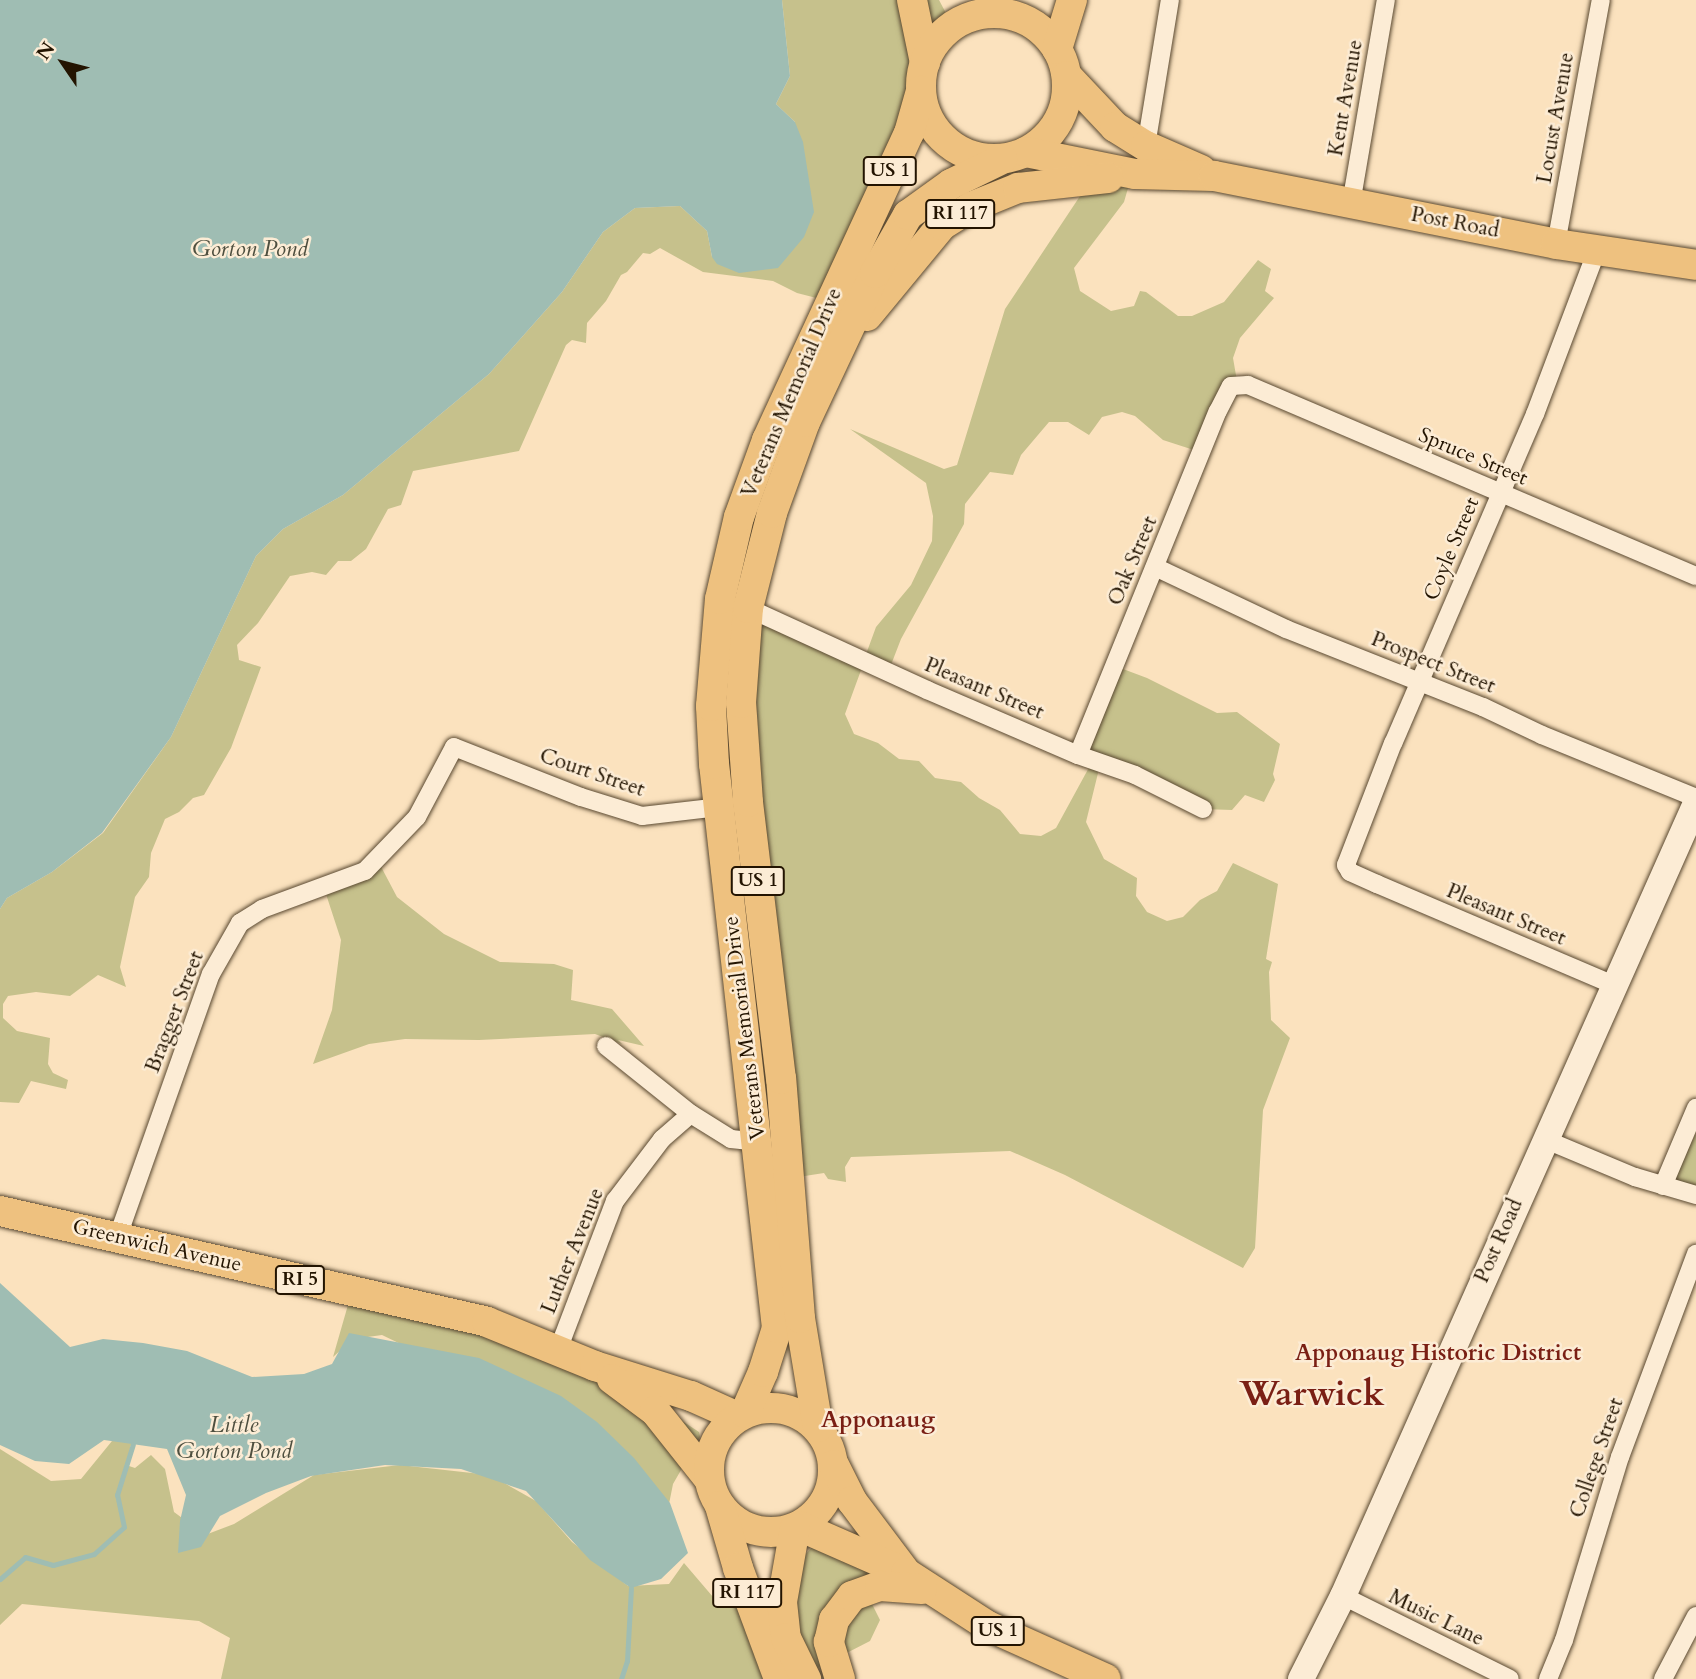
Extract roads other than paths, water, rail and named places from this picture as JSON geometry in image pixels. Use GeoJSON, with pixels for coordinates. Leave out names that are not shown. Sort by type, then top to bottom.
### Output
{"type":"FeatureCollection","features":[{"type":"Feature","properties":{"kind":"main road"},"geometry":{"type":"LineString","coordinates":[[912,0],[926,114],[957,149],[978,158],[1014,155],[1135,174]]}},
{"type":"Feature","properties":{"kind":"main road","name":"US 1"},"geometry":{"type":"LineString","coordinates":[[1014,155],[1045,139],[1059,120],[1066,98],[1062,62],[1072,0]]}},
{"type":"Feature","properties":{"kind":"main road"},"geometry":{"type":"LineString","coordinates":[[995,7],[1026,20],[1044,32],[1062,62]]}},
{"type":"Feature","properties":{"kind":"main road","name":"US 1"},"geometry":{"type":"LineString","coordinates":[[923,77],[934,44],[949,29],[967,18],[995,7]]}},
{"type":"Feature","properties":{"kind":"main road","name":"RI 117"},"geometry":{"type":"LineString","coordinates":[[1062,62],[1115,127],[1146,146],[1214,176]]}},
{"type":"Feature","properties":{"kind":"main road","name":"Veterans Memorial Drive"},"geometry":{"type":"LineString","coordinates":[[742,1415],[763,1372],[777,1328],[710,706],[726,562],[767,440],[909,133],[923,77]]}},
{"type":"Feature","properties":{"kind":"main road","name":"Veterans Memorial Drive"},"geometry":{"type":"LineString","coordinates":[[818,1427],[800,1318],[781,1079],[748,802],[741,703],[748,608],[772,513],[805,422],[875,273],[908,215],[951,184],[1014,155]]}},
{"type":"Feature","properties":{"kind":"main road","name":"RI 117"},"geometry":{"type":"LineString","coordinates":[[841,349],[917,252],[942,225],[971,207],[1017,188],[1135,174],[1214,176]]}},
{"type":"Feature","properties":{"kind":"main road","name":"Post Road"},"geometry":{"type":"LineString","coordinates":[[1214,176],[1556,244],[1696,265]]}},
{"type":"Feature","properties":{"kind":"main road","name":"Post Road"},"geometry":{"type":"LineString","coordinates":[[1301,1679],[1343,1596],[1544,1139],[1696,803]]}},
{"type":"Feature","properties":{"kind":"main road","name":"Greenwich Avenue"},"geometry":{"type":"LineString","coordinates":[[0,1211],[487,1322],[595,1366],[742,1415]]}},
{"type":"Feature","properties":{"kind":"main road","name":"Greenwich Avenue"},"geometry":{"type":"LineString","coordinates":[[595,1366],[655,1411],[709,1479]]}},
{"type":"Feature","properties":{"kind":"main road"},"geometry":{"type":"LineString","coordinates":[[742,1415],[771,1407],[797,1412],[818,1427]]}},
{"type":"Feature","properties":{"kind":"main road","name":"US 1"},"geometry":{"type":"LineString","coordinates":[[709,1479],[709,1461],[715,1444],[724,1429],[742,1415]]}},
{"type":"Feature","properties":{"kind":"main road","name":"US 1"},"geometry":{"type":"LineString","coordinates":[[818,1427],[829,1445],[834,1465],[852,1501],[918,1582]]}},
{"type":"Feature","properties":{"kind":"main road"},"geometry":{"type":"LineString","coordinates":[[797,1527],[819,1511],[831,1489],[834,1465]]}},
{"type":"Feature","properties":{"kind":"main road"},"geometry":{"type":"LineString","coordinates":[[709,1479],[720,1506]]}},
{"type":"Feature","properties":{"kind":"main road","name":"US 1"},"geometry":{"type":"LineString","coordinates":[[720,1506],[735,1521],[754,1530],[775,1533],[797,1527],[918,1582],[988,1626],[1106,1679]]}},
{"type":"Feature","properties":{"kind":"main road","name":"RI 117"},"geometry":{"type":"LineString","coordinates":[[720,1506],[738,1568],[779,1679]]}},
{"type":"Feature","properties":{"kind":"main road","name":"RI 117"},"geometry":{"type":"LineString","coordinates":[[797,1527],[782,1602],[786,1638],[806,1679]]}},
{"type":"Feature","properties":{"kind":"main road"},"geometry":{"type":"LineString","coordinates":[[840,1679],[830,1642],[834,1620],[852,1596],[880,1586],[918,1582]]}},
{"type":"Feature","properties":{"kind":"street"},"geometry":{"type":"LineString","coordinates":[[1146,146],[1170,0]]}},
{"type":"Feature","properties":{"kind":"street","name":"Kent Avenue"},"geometry":{"type":"LineString","coordinates":[[1351,204],[1385,0]]}},
{"type":"Feature","properties":{"kind":"street","name":"Locust Avenue"},"geometry":{"type":"LineString","coordinates":[[1556,244],[1601,0]]}},
{"type":"Feature","properties":{"kind":"street","name":"Coyle Street"},"geometry":{"type":"LineString","coordinates":[[1346,865],[1420,682],[1535,414],[1597,250]]}},
{"type":"Feature","properties":{"kind":"street","name":"Spruce Street"},"geometry":{"type":"LineString","coordinates":[[1231,386],[1248,385],[1696,576]]}},
{"type":"Feature","properties":{"kind":"street","name":"Oak Street"},"geometry":{"type":"LineString","coordinates":[[1078,755],[1231,386]]}},
{"type":"Feature","properties":{"kind":"street","name":"Prospect Street"},"geometry":{"type":"LineString","coordinates":[[1155,568],[1286,629],[1696,798]]}},
{"type":"Feature","properties":{"kind":"street","name":"Pleasant Street"},"geometry":{"type":"LineString","coordinates":[[748,608],[1078,755],[1135,775],[1203,809]]}},
{"type":"Feature","properties":{"kind":"street","name":"Court Street"},"geometry":{"type":"LineString","coordinates":[[454,747],[583,797],[642,816],[720,807]]}},
{"type":"Feature","properties":{"kind":"street","name":"Bragger Street"},"geometry":{"type":"LineString","coordinates":[[118,1236],[211,974],[240,923],[262,909],[365,871],[417,817],[454,747]]}},
{"type":"Feature","properties":{"kind":"street","name":"Pleasant Street"},"geometry":{"type":"LineString","coordinates":[[1346,865],[1350,872],[1614,985]]}},
{"type":"Feature","properties":{"kind":"street"},"geometry":{"type":"LineString","coordinates":[[606,1045],[691,1114],[731,1139],[758,1142]]}},
{"type":"Feature","properties":{"kind":"street"},"geometry":{"type":"LineString","coordinates":[[1663,1186],[1696,1108]]}},
{"type":"Feature","properties":{"kind":"street","name":"Luther Avenue"},"geometry":{"type":"LineString","coordinates":[[558,1350],[615,1201],[662,1139],[691,1114]]}},
{"type":"Feature","properties":{"kind":"street"},"geometry":{"type":"LineString","coordinates":[[1544,1139],[1589,1160],[1696,1195]]}},
{"type":"Feature","properties":{"kind":"street","name":"College Street"},"geometry":{"type":"LineString","coordinates":[[1548,1679],[1564,1640],[1620,1457],[1696,1254]]}},
{"type":"Feature","properties":{"kind":"street","name":"Music Lane"},"geometry":{"type":"LineString","coordinates":[[1343,1596],[1510,1679]]}},
{"type":"Feature","properties":{"kind":"street"},"geometry":{"type":"LineString","coordinates":[[1663,1679],[1696,1616]]}},
{"type":"Feature","properties":{"kind":"water","name":"Gorton Pond"},"geometry":{"type":"Polygon","coordinates":[[[0,0],[782,0],[790,76],[776,104],[795,122],[803,142],[814,212],[804,237],[778,268],[739,273],[717,264],[712,257],[707,231],[680,206],[635,208],[603,232],[562,292],[489,374],[343,495],[283,529],[256,556],[171,737],[102,833],[52,872],[7,898],[0,909],[0,0]]]}},
{"type":"Feature","properties":{"kind":"water","name":"Little Gorton Pond"},"geometry":{"type":"Polygon","coordinates":[[[0,1283],[70,1347],[103,1339],[143,1343],[187,1351],[252,1377],[304,1374],[332,1364],[349,1333],[479,1358],[561,1396],[597,1422],[634,1458],[670,1503],[688,1553],[661,1579],[631,1588],[590,1560],[526,1491],[461,1469],[385,1465],[311,1476],[266,1493],[220,1516],[201,1547],[178,1553],[180,1521],[186,1495],[167,1449],[104,1440],[69,1464],[35,1461],[0,1445],[0,1283]]]}},
{"type":"Feature","properties":{"kind":"waterway"},"geometry":{"type":"LineString","coordinates":[[0,1579],[25,1557],[53,1565],[94,1554],[124,1527],[117,1495],[133,1444]]}},
{"type":"Feature","properties":{"kind":"waterway"},"geometry":{"type":"LineString","coordinates":[[621,1679],[627,1661],[631,1588]]}},
{"type":"Feature","properties":{"kind":"district","name":"Apponaug Historic District"},"geometry":{"type":"Point","coordinates":[1438,1353]}},
{"type":"Feature","properties":{"kind":"district","name":"Warwick"},"geometry":{"type":"Point","coordinates":[1312,1394]}},
{"type":"Feature","properties":{"kind":"district","name":"Apponaug"},"geometry":{"type":"Point","coordinates":[878,1420]}}]}
